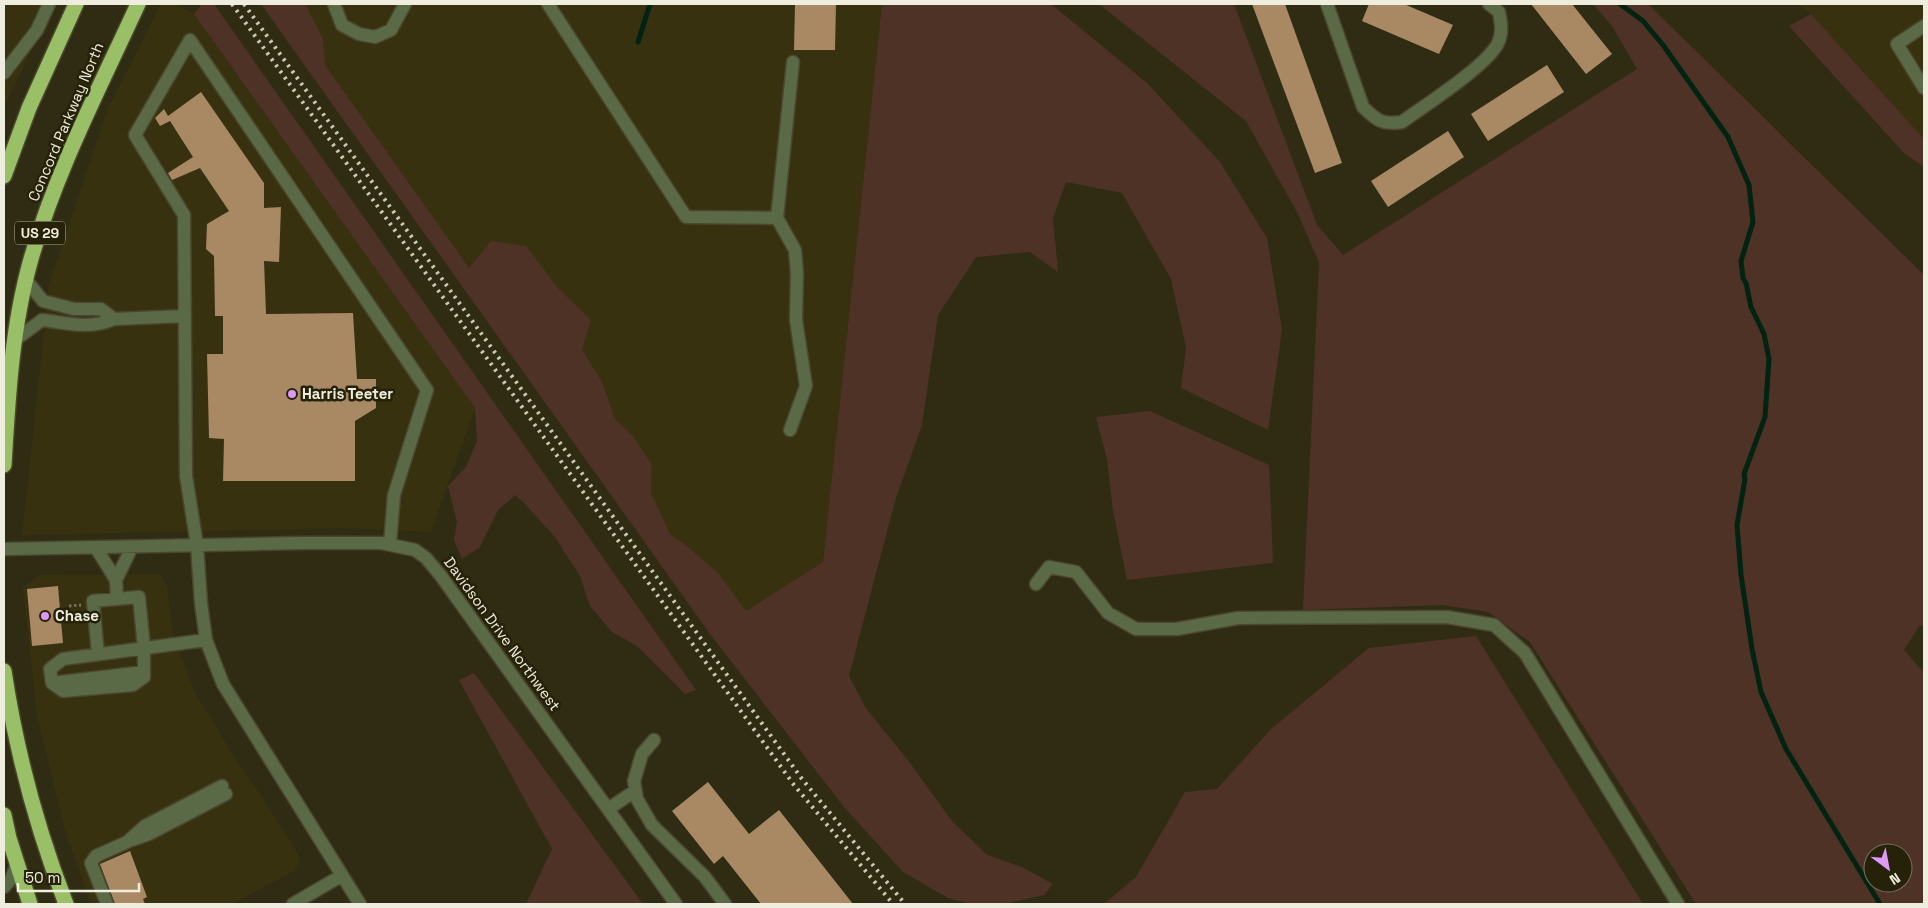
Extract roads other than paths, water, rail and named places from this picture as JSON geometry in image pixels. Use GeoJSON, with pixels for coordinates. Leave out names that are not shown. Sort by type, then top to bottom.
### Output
{"type":"FeatureCollection","features":[{"type":"Feature","properties":{"kind":"highway"},"geometry":{"type":"LineString","coordinates":[[4,176],[29,108],[76,4]]}},
{"type":"Feature","properties":{"kind":"highway","name":"Concord Parkway North"},"geometry":{"type":"LineString","coordinates":[[4,465],[11,368],[31,260],[49,204],[114,52],[135,10]]}},
{"type":"Feature","properties":{"kind":"highway"},"geometry":{"type":"LineString","coordinates":[[4,671],[7,715],[29,791],[66,904]]}},
{"type":"Feature","properties":{"kind":"highway"},"geometry":{"type":"LineString","coordinates":[[4,815],[30,904]]}},
{"type":"Feature","properties":{"kind":"street"},"geometry":{"type":"LineString","coordinates":[[4,72],[37,30],[48,4]]}},
{"type":"Feature","properties":{"kind":"street"},"geometry":{"type":"LineString","coordinates":[[334,4],[342,25],[359,34],[376,37],[391,30],[405,4]]}},
{"type":"Feature","properties":{"kind":"street"},"geometry":{"type":"LineString","coordinates":[[548,4],[686,217],[777,218]]}},
{"type":"Feature","properties":{"kind":"street"},"geometry":{"type":"LineString","coordinates":[[1327,4],[1363,107],[1374,119],[1389,124],[1402,122],[1486,59],[1498,42],[1502,25],[1499,12],[1489,4]]}},
{"type":"Feature","properties":{"kind":"street"},"geometry":{"type":"LineString","coordinates":[[1924,26],[1897,44],[1924,88]]}},
{"type":"Feature","properties":{"kind":"street"},"geometry":{"type":"LineString","coordinates":[[360,904],[223,684],[206,640],[197,545],[186,476],[184,214],[135,135],[190,40],[427,390],[394,495],[390,544]]}},
{"type":"Feature","properties":{"kind":"street"},"geometry":{"type":"LineString","coordinates":[[790,430],[806,386],[796,320],[797,274],[795,250],[777,218],[793,62]]}},
{"type":"Feature","properties":{"kind":"street"},"geometry":{"type":"LineString","coordinates":[[26,280],[43,301],[74,309],[101,309],[114,319]]}},
{"type":"Feature","properties":{"kind":"street"},"geometry":{"type":"LineString","coordinates":[[15,340],[42,320],[83,326],[103,324],[114,319],[185,316]]}},
{"type":"Feature","properties":{"kind":"street","name":"Davidson Drive Northwest"},"geometry":{"type":"LineString","coordinates":[[4,549],[300,543],[390,544],[415,550],[426,558],[441,576],[676,904]]}},
{"type":"Feature","properties":{"kind":"street"},"geometry":{"type":"LineString","coordinates":[[117,599],[116,580],[132,547]]}},
{"type":"Feature","properties":{"kind":"street"},"geometry":{"type":"LineString","coordinates":[[96,548],[116,580]]}},
{"type":"Feature","properties":{"kind":"street"},"geometry":{"type":"LineString","coordinates":[[1036,584],[1049,567],[1076,572],[1108,613],[1136,629],[1177,629],[1248,618],[1447,617],[1494,625],[1526,653],[1678,904]]}},
{"type":"Feature","properties":{"kind":"street"},"geometry":{"type":"LineString","coordinates":[[98,654],[93,602],[140,597],[144,648],[144,677],[133,685],[63,691],[52,683],[50,669],[63,659],[98,654],[144,648],[206,640]]}},
{"type":"Feature","properties":{"kind":"street"},"geometry":{"type":"LineString","coordinates":[[654,740],[642,754],[634,780],[637,799],[652,825],[705,877],[724,904]]}},
{"type":"Feature","properties":{"kind":"street"},"geometry":{"type":"LineString","coordinates":[[107,904],[91,863],[96,856],[127,842],[145,826],[224,790]]}},
{"type":"Feature","properties":{"kind":"street"},"geometry":{"type":"LineString","coordinates":[[608,809],[635,791]]}},
{"type":"Feature","properties":{"kind":"street"},"geometry":{"type":"LineString","coordinates":[[4,887],[11,879],[17,864]]}},
{"type":"Feature","properties":{"kind":"street"},"geometry":{"type":"LineString","coordinates":[[292,904],[341,876]]}},
{"type":"Feature","properties":{"kind":"waterway"},"geometry":{"type":"LineString","coordinates":[[638,42],[650,4]]}},
{"type":"Feature","properties":{"kind":"waterway"},"geometry":{"type":"LineString","coordinates":[[1620,4],[1643,21],[1663,45],[1728,137],[1749,185],[1753,222],[1741,261],[1743,278],[1746,283],[1751,307],[1764,334],[1769,359],[1765,417],[1744,474],[1745,479],[1737,525],[1741,575],[1752,649],[1761,692],[1786,749],[1880,904]]}},
{"type":"Feature","properties":{"kind":"railway"},"geometry":{"type":"LineString","coordinates":[[232,4],[794,785],[893,904]]}},
{"type":"Feature","properties":{"kind":"railway"},"geometry":{"type":"LineString","coordinates":[[244,4],[802,779],[905,904]]}},
{"type":"Feature","properties":{"kind":"place","name":"Harris Teeter"},"geometry":{"type":"Point","coordinates":[292,394]}},
{"type":"Feature","properties":{"kind":"place","name":"Chase"},"geometry":{"type":"Point","coordinates":[45,616]}}]}
